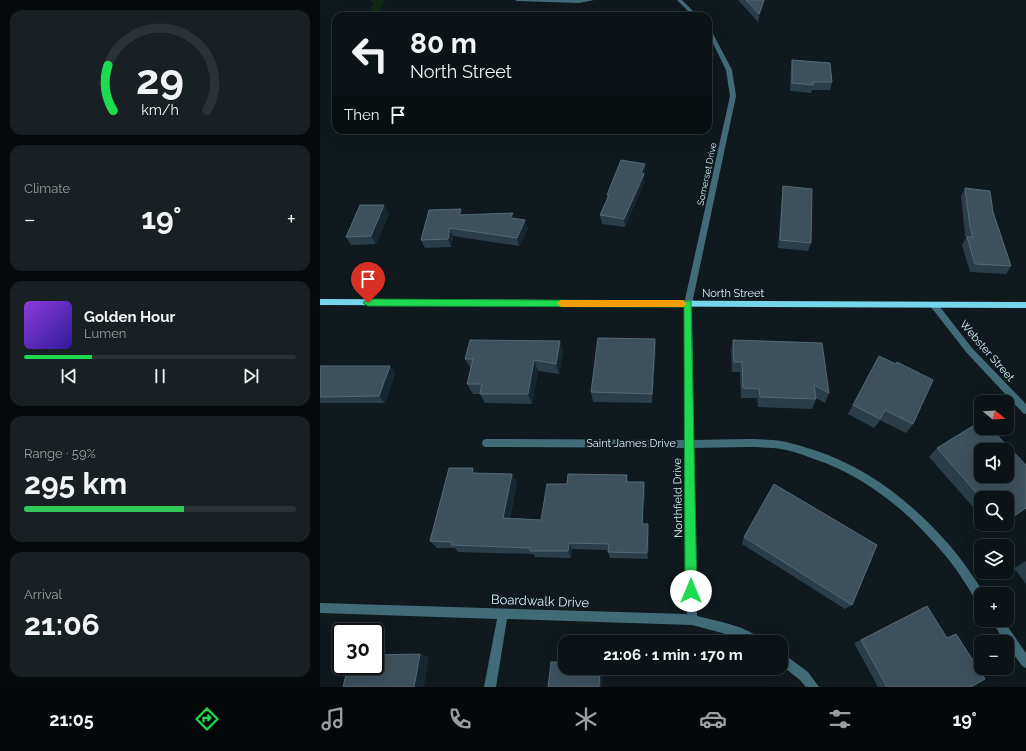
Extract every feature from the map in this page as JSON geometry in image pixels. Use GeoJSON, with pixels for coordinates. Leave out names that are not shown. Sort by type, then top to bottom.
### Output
{"type":"FeatureCollection","features":[{"type":"Feature","properties":{"kind":"main road","name":"North Street"},"geometry":{"type":"LineString","coordinates":[[320,302],[1026,305]]}},
{"type":"Feature","properties":{"kind":"street"},"geometry":{"type":"LineString","coordinates":[[517,0],[578,2],[592,0]]}},
{"type":"Feature","properties":{"kind":"street"},"geometry":{"type":"LineString","coordinates":[[679,0],[692,12]]}},
{"type":"Feature","properties":{"kind":"street","name":"Somerset Drive"},"geometry":{"type":"LineString","coordinates":[[688,304],[733,96],[729,70],[712,36]]}},
{"type":"Feature","properties":{"kind":"street","name":"Northfield Drive"},"geometry":{"type":"LineString","coordinates":[[688,304],[692,620]]}},
{"type":"Feature","properties":{"kind":"street","name":"Webster Street"},"geometry":{"type":"LineString","coordinates":[[934,305],[969,350],[1026,410]]}},
{"type":"Feature","properties":{"kind":"street","name":"Saint James Drive"},"geometry":{"type":"LineString","coordinates":[[486,443],[774,444],[799,448],[824,456],[847,467],[889,494],[909,510],[948,552],[974,588]]}},
{"type":"Feature","properties":{"kind":"street","name":"Boardwalk Drive"},"geometry":{"type":"LineString","coordinates":[[320,608],[692,620],[739,632],[744,635]]}},
{"type":"Feature","properties":{"kind":"street"},"geometry":{"type":"LineString","coordinates":[[490,687],[503,614]]}},
{"type":"Feature","properties":{"kind":"street"},"geometry":{"type":"LineString","coordinates":[[1001,627],[1026,662]]}},
{"type":"Feature","properties":{"kind":"street"},"geometry":{"type":"LineString","coordinates":[[788,663],[804,676],[813,687]]}},
{"type":"Feature","properties":{"kind":"green space"},"geometry":{"type":"Polygon","coordinates":[[[369,0],[385,0],[380,12],[369,12],[374,3],[369,0]]]}},
{"type":"Feature","properties":{"kind":"building"},"geometry":{"type":"Polygon","coordinates":[[[746,0],[764,0],[759,14],[746,0]]]}},
{"type":"Feature","properties":{"kind":"building"},"geometry":{"type":"Polygon","coordinates":[[[792,60],[830,63],[832,82],[813,82],[813,85],[792,83],[792,60]]]}},
{"type":"Feature","properties":{"kind":"building"},"geometry":{"type":"Polygon","coordinates":[[[621,160],[645,164],[641,173],[644,174],[624,219],[600,215],[609,195],[607,195],[621,160]]]}},
{"type":"Feature","properties":{"kind":"building"},"geometry":{"type":"Polygon","coordinates":[[[783,186],[812,189],[811,243],[780,240],[783,186]]]}},
{"type":"Feature","properties":{"kind":"building"},"geometry":{"type":"Polygon","coordinates":[[[965,188],[990,191],[993,212],[1011,266],[975,264],[967,237],[973,237],[970,227],[965,188]]]}},
{"type":"Feature","properties":{"kind":"building"},"geometry":{"type":"Polygon","coordinates":[[[360,205],[384,205],[371,236],[346,237],[360,205]]]}},
{"type":"Feature","properties":{"kind":"building"},"geometry":{"type":"Polygon","coordinates":[[[461,209],[459,215],[513,213],[510,218],[525,220],[517,238],[450,228],[448,239],[421,240],[429,210],[461,209]]]}},
{"type":"Feature","properties":{"kind":"building"},"geometry":{"type":"Polygon","coordinates":[[[598,338],[655,339],[652,394],[591,392],[598,338]]]}},
{"type":"Feature","properties":{"kind":"building"},"geometry":{"type":"Polygon","coordinates":[[[470,340],[560,341],[556,364],[534,360],[528,394],[480,394],[482,384],[467,384],[473,359],[465,359],[470,340]]]}},
{"type":"Feature","properties":{"kind":"building"},"geometry":{"type":"Polygon","coordinates":[[[733,340],[822,343],[829,393],[814,385],[816,399],[760,397],[759,389],[743,388],[742,362],[734,362],[733,340]]]}},
{"type":"Feature","properties":{"kind":"building"},"geometry":{"type":"Polygon","coordinates":[[[879,356],[896,364],[897,362],[933,380],[913,424],[885,410],[880,419],[853,405],[879,356]]]}},
{"type":"Feature","properties":{"kind":"building"},"geometry":{"type":"Polygon","coordinates":[[[320,366],[390,366],[379,396],[320,397],[320,366]]]}},
{"type":"Feature","properties":{"kind":"building"},"geometry":{"type":"Polygon","coordinates":[[[974,425],[974,435],[997,435],[1005,443],[974,443],[974,483],[1014,483],[1014,453],[1026,465],[1026,508],[1014,516],[1014,491],[975,491],[937,448],[974,425]]]}},
{"type":"Feature","properties":{"kind":"building"},"geometry":{"type":"Polygon","coordinates":[[[449,468],[473,468],[472,473],[512,474],[503,518],[541,520],[547,484],[567,484],[568,474],[627,475],[626,482],[644,482],[642,524],[648,524],[647,553],[608,552],[609,544],[569,543],[568,551],[530,551],[530,548],[451,545],[452,542],[430,541],[449,468]]]}},
{"type":"Feature","properties":{"kind":"building"},"geometry":{"type":"Polygon","coordinates":[[[774,484],[877,545],[852,605],[744,537],[774,484]]]}},
{"type":"Feature","properties":{"kind":"building"},"geometry":{"type":"Polygon","coordinates":[[[927,606],[947,638],[956,634],[974,662],[974,675],[982,675],[985,679],[971,687],[887,687],[861,640],[927,606]]]}},
{"type":"Feature","properties":{"kind":"building"},"geometry":{"type":"Polygon","coordinates":[[[420,654],[414,687],[343,687],[346,675],[384,675],[384,655],[420,654]]]}},
{"type":"Feature","properties":{"kind":"building"},"geometry":{"type":"Polygon","coordinates":[[[551,662],[558,662],[558,675],[600,675],[599,687],[548,687],[551,662]]]}},
{"type":"Feature","properties":{"kind":"slow traffic"},"geometry":{"type":"LineString","coordinates":[[561,303],[683,304]]}},
{"type":"Feature","properties":{"kind":"route"},"geometry":{"type":"LineString","coordinates":[[368,303],[688,304],[691,591]]}}]}
